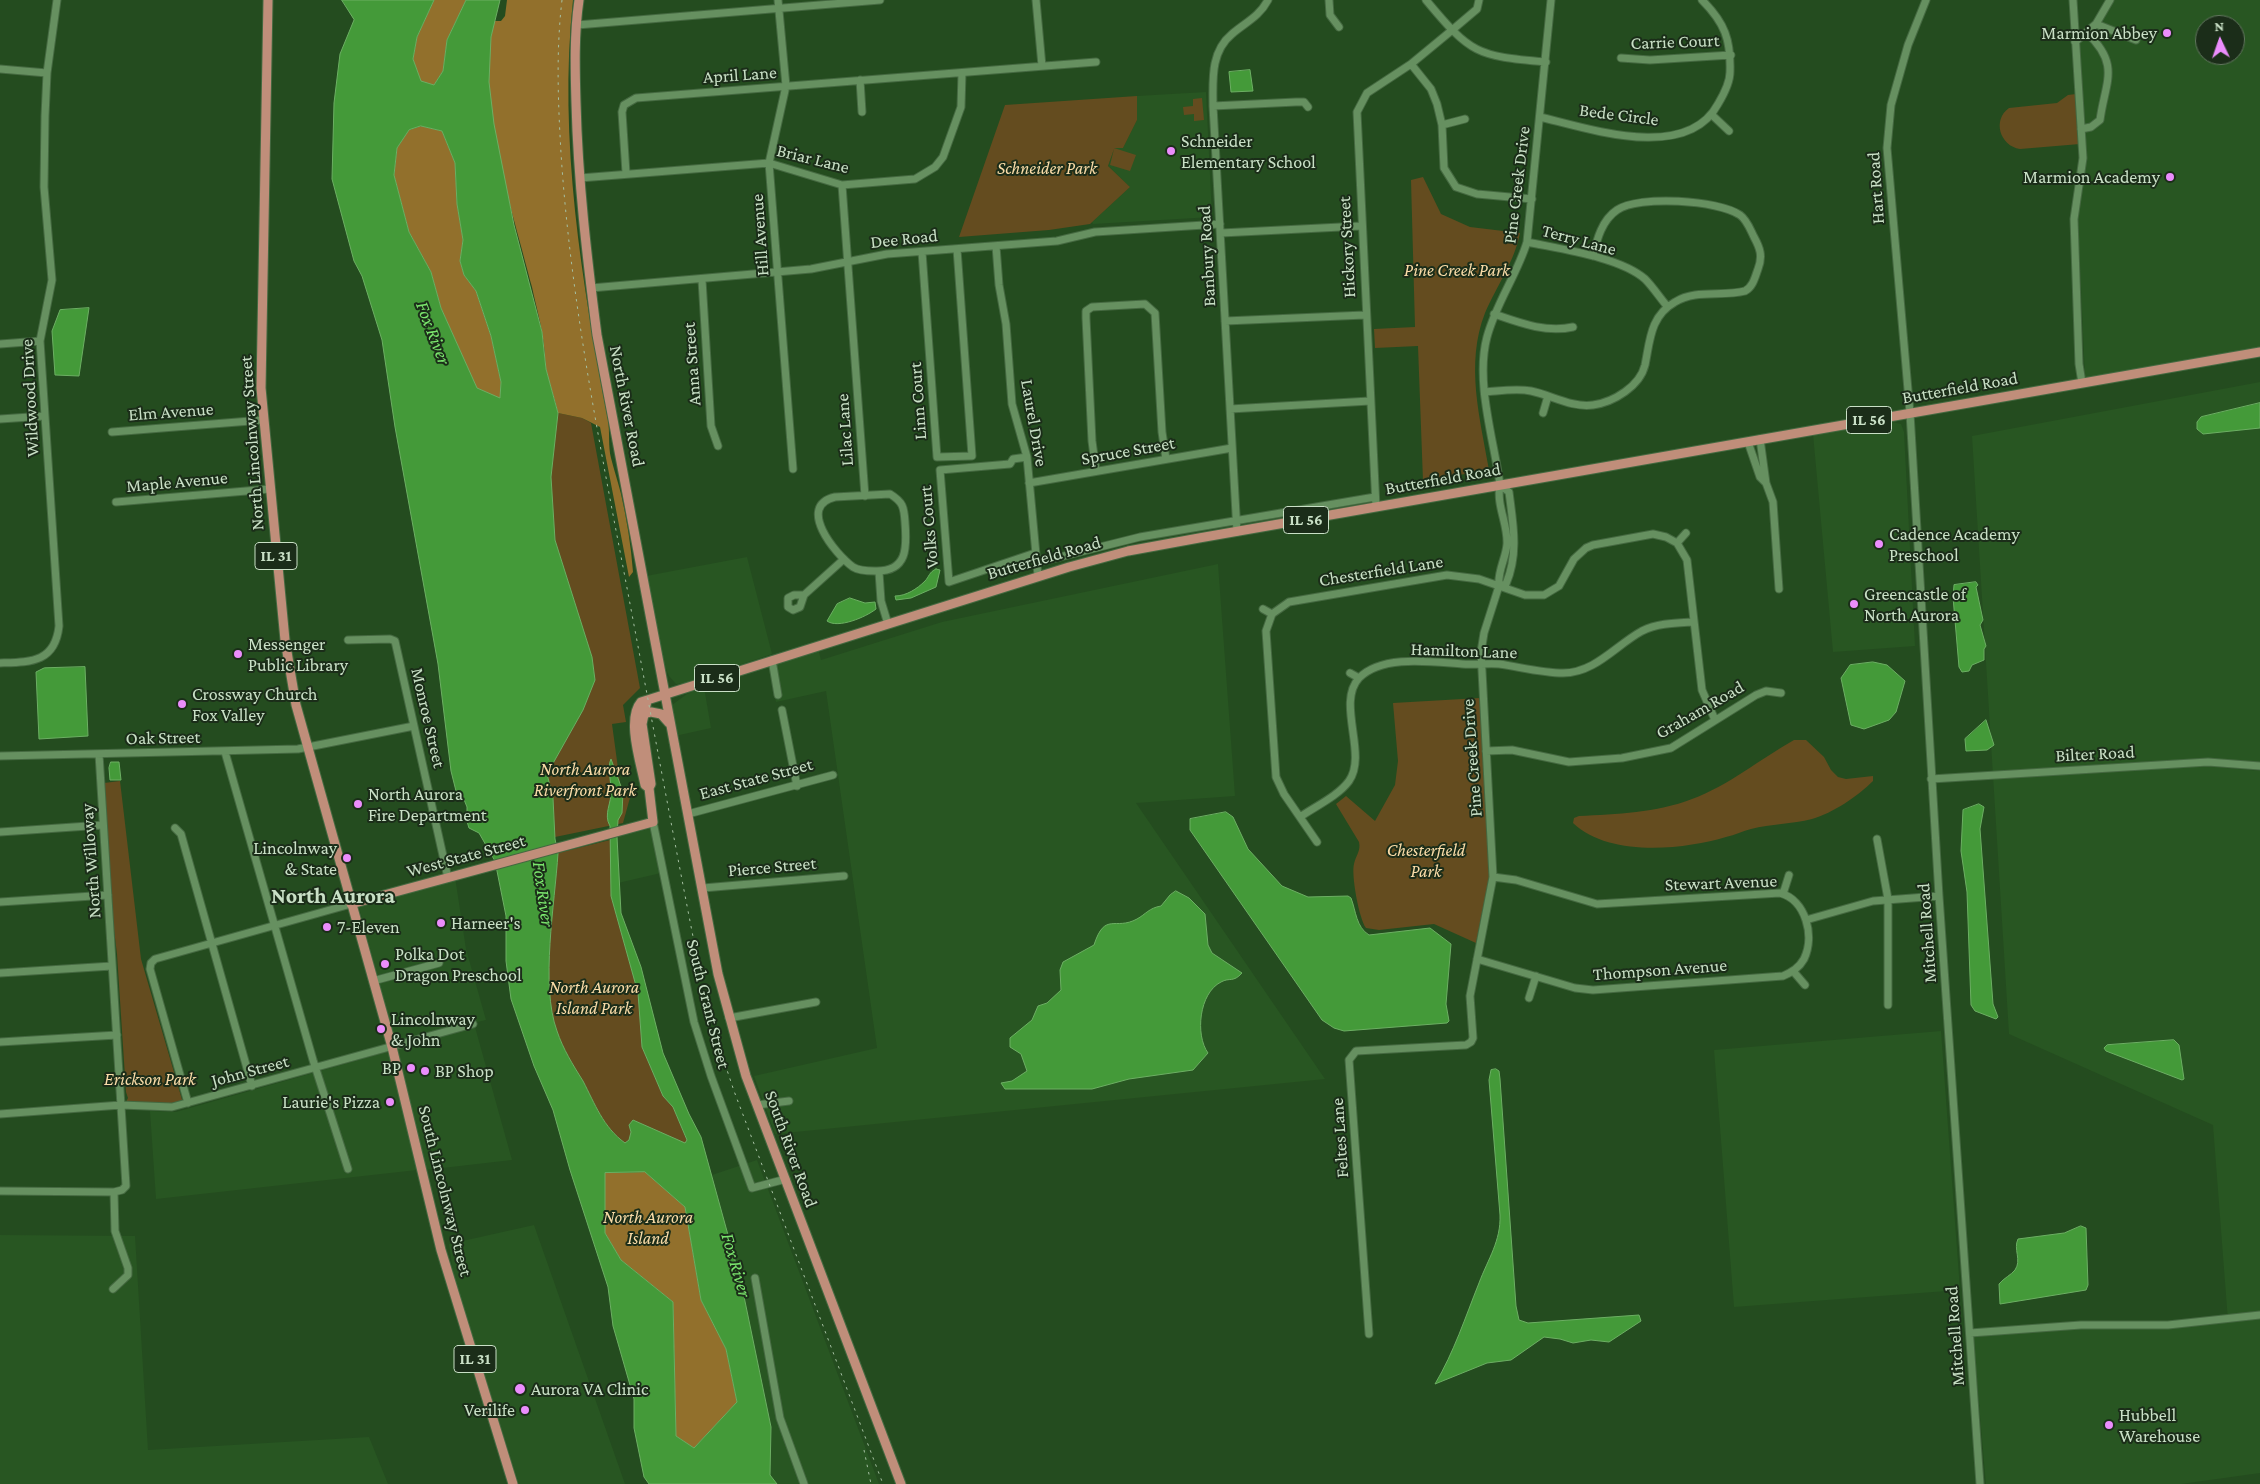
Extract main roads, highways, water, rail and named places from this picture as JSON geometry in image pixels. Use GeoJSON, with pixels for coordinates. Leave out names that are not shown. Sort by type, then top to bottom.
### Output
{"type":"FeatureCollection","features":[{"type":"Feature","properties":{"kind":"main road","name":"North Lincolnway Street"},"geometry":{"type":"LineString","coordinates":[[268,0],[261,361],[263,420],[285,640],[296,705],[352,904]]}},
{"type":"Feature","properties":{"kind":"main road","name":"North River Road"},"geometry":{"type":"LineString","coordinates":[[579,0],[575,82],[580,178],[591,288],[606,387],[688,814]]}},
{"type":"Feature","properties":{"kind":"main road","name":"Butterfield Road"},"geometry":{"type":"LineString","coordinates":[[647,702],[665,694],[1038,576],[1128,552],[2260,352]]}},
{"type":"Feature","properties":{"kind":"main road"},"geometry":{"type":"LineString","coordinates":[[642,702],[647,702],[644,714],[642,724],[651,784],[649,788],[645,785],[634,722],[638,707],[642,702]]}},
{"type":"Feature","properties":{"kind":"main road"},"geometry":{"type":"LineString","coordinates":[[644,714],[651,712],[661,714],[670,725]]}},
{"type":"Feature","properties":{"kind":"main road","name":"West State Street"},"geometry":{"type":"LineString","coordinates":[[352,904],[653,822],[649,788]]}},
{"type":"Feature","properties":{"kind":"main road","name":"South River Road"},"geometry":{"type":"LineString","coordinates":[[688,814],[718,974],[729,1018],[758,1105],[901,1484]]}},
{"type":"Feature","properties":{"kind":"main road","name":"South Lincolnway Street"},"geometry":{"type":"LineString","coordinates":[[352,904],[392,1047],[441,1250],[513,1484]]}},
{"type":"Feature","properties":{"kind":"water","name":"Fox River"},"geometry":{"type":"Polygon","coordinates":[[[342,0],[434,0],[417,37],[413,59],[421,81],[434,85],[443,71],[447,40],[466,0],[500,0],[491,37],[489,82],[494,124],[514,225],[542,332],[546,369],[558,413],[551,477],[555,540],[592,657],[595,680],[583,710],[547,774],[553,798],[555,839],[558,853],[549,968],[552,1012],[559,1038],[568,1057],[583,1081],[600,1115],[617,1137],[625,1143],[629,1140],[631,1132],[629,1125],[633,1120],[685,1143],[687,1140],[673,1107],[663,1096],[642,1047],[638,993],[611,896],[610,826],[607,817],[611,795],[609,770],[611,759],[623,792],[622,813],[618,820],[617,837],[621,913],[641,967],[663,1053],[701,1137],[741,1282],[771,1427],[770,1475],[777,1484],[649,1484],[644,1477],[634,1428],[634,1399],[613,1326],[608,1287],[570,1170],[553,1110],[534,1066],[511,999],[506,961],[506,916],[495,861],[479,833],[469,828],[465,815],[467,815],[467,807],[463,797],[456,791],[451,771],[438,664],[395,427],[382,340],[362,276],[354,261],[332,179],[334,103],[340,54],[354,20],[342,0]],[[421,126],[409,130],[397,148],[394,175],[409,232],[431,272],[441,308],[477,388],[500,398],[501,382],[491,336],[476,291],[464,275],[460,261],[463,240],[457,204],[455,163],[442,131],[421,126]],[[645,1172],[605,1173],[605,1233],[621,1260],[673,1302],[676,1436],[694,1448],[737,1402],[726,1349],[701,1300],[685,1207],[645,1172]]]}},
{"type":"Feature","properties":{"kind":"water"},"geometry":{"type":"Polygon","coordinates":[[[1250,70],[1253,91],[1231,92],[1229,72],[1250,70]]]}},
{"type":"Feature","properties":{"kind":"water"},"geometry":{"type":"Polygon","coordinates":[[[89,308],[79,376],[55,375],[52,331],[60,310],[89,308]]]}},
{"type":"Feature","properties":{"kind":"water"},"geometry":{"type":"Polygon","coordinates":[[[2260,403],[2260,428],[2203,434],[2197,429],[2197,422],[2201,417],[2260,403]]]}},
{"type":"Feature","properties":{"kind":"water"},"geometry":{"type":"Polygon","coordinates":[[[936,569],[940,570],[936,587],[911,598],[896,600],[895,596],[903,595],[915,589],[936,569]]]}},
{"type":"Feature","properties":{"kind":"water"},"geometry":{"type":"Polygon","coordinates":[[[1976,582],[1983,620],[1980,625],[1986,646],[1984,649],[1984,660],[1972,665],[1969,671],[1962,672],[1959,667],[1953,597],[1954,585],[1976,582]]]}},
{"type":"Feature","properties":{"kind":"water"},"geometry":{"type":"Polygon","coordinates":[[[850,598],[865,603],[875,602],[876,609],[845,623],[838,624],[827,621],[837,604],[850,598]]]}},
{"type":"Feature","properties":{"kind":"water"},"geometry":{"type":"Polygon","coordinates":[[[1873,662],[1887,665],[1905,681],[1896,712],[1889,720],[1864,729],[1851,725],[1841,678],[1850,665],[1873,662]]]}},
{"type":"Feature","properties":{"kind":"water"},"geometry":{"type":"Polygon","coordinates":[[[85,667],[88,736],[39,739],[36,672],[44,668],[85,667]]]}},
{"type":"Feature","properties":{"kind":"water"},"geometry":{"type":"Polygon","coordinates":[[[1986,720],[1994,745],[1987,750],[1966,751],[1965,739],[1986,720]]]}},
{"type":"Feature","properties":{"kind":"water"},"geometry":{"type":"Polygon","coordinates":[[[111,762],[119,762],[121,780],[110,780],[109,768],[111,762]]]}},
{"type":"Feature","properties":{"kind":"water"},"geometry":{"type":"Polygon","coordinates":[[[1979,804],[1984,807],[1980,829],[1993,1004],[1998,1017],[1996,1019],[1975,1011],[1971,1005],[1967,892],[1961,851],[1963,810],[1979,804]]]}},
{"type":"Feature","properties":{"kind":"water"},"geometry":{"type":"Polygon","coordinates":[[[1226,812],[1233,817],[1248,849],[1282,886],[1308,897],[1348,896],[1351,898],[1361,928],[1369,935],[1430,928],[1451,944],[1446,1004],[1449,1021],[1447,1023],[1344,1031],[1334,1028],[1322,1020],[1190,830],[1190,819],[1226,812]]]}},
{"type":"Feature","properties":{"kind":"water"},"geometry":{"type":"Polygon","coordinates":[[[1176,891],[1189,898],[1205,914],[1208,945],[1212,953],[1242,973],[1234,979],[1221,982],[1208,995],[1201,1015],[1201,1036],[1208,1053],[1193,1070],[1129,1079],[1092,1089],[1005,1089],[1001,1083],[1012,1081],[1027,1071],[1021,1054],[1010,1047],[1010,1038],[1032,1020],[1038,1006],[1047,1003],[1061,990],[1060,970],[1063,962],[1094,945],[1102,928],[1107,925],[1137,919],[1161,906],[1176,891]]]}},
{"type":"Feature","properties":{"kind":"water"},"geometry":{"type":"Polygon","coordinates":[[[2174,1040],[2179,1045],[2184,1079],[2182,1080],[2106,1051],[2104,1048],[2107,1045],[2174,1040]]]}},
{"type":"Feature","properties":{"kind":"water"},"geometry":{"type":"Polygon","coordinates":[[[1496,1069],[1499,1071],[1500,1079],[1516,1306],[1519,1320],[1528,1323],[1639,1315],[1641,1321],[1609,1342],[1591,1340],[1573,1343],[1544,1337],[1511,1360],[1487,1363],[1435,1384],[1459,1335],[1493,1250],[1500,1224],[1489,1080],[1491,1070],[1496,1069]]]}},
{"type":"Feature","properties":{"kind":"water"},"geometry":{"type":"Polygon","coordinates":[[[2081,1226],[2086,1228],[2088,1285],[2086,1290],[2000,1304],[1999,1284],[2017,1266],[2016,1247],[2018,1239],[2064,1233],[2081,1226]]]}},
{"type":"Feature","properties":{"kind":"railway"},"geometry":{"type":"LineString","coordinates":[[562,0],[558,57],[559,115],[569,246],[575,291],[605,474],[700,972],[714,1031],[734,1091],[883,1484]]}},
{"type":"Feature","properties":{"kind":"railway"},"geometry":{"type":"LineString","coordinates":[[864,1450],[871,1484]]}},
{"type":"Feature","properties":{"kind":"place","name":"Marmion Abbey"},"geometry":{"type":"Point","coordinates":[2167,33]}},
{"type":"Feature","properties":{"kind":"place","name":"Schneider Elementary School"},"geometry":{"type":"Point","coordinates":[1171,151]}},
{"type":"Feature","properties":{"kind":"place","name":"Marmion Academy"},"geometry":{"type":"Point","coordinates":[2170,177]}},
{"type":"Feature","properties":{"kind":"place","name":"Cadence Academy Preschool"},"geometry":{"type":"Point","coordinates":[1879,544]}},
{"type":"Feature","properties":{"kind":"place","name":"Greencastle of North Aurora"},"geometry":{"type":"Point","coordinates":[1854,604]}},
{"type":"Feature","properties":{"kind":"place","name":"Messenger Public Library"},"geometry":{"type":"Point","coordinates":[238,654]}},
{"type":"Feature","properties":{"kind":"place","name":"Crossway Church Fox Valley"},"geometry":{"type":"Point","coordinates":[182,704]}},
{"type":"Feature","properties":{"kind":"place","name":"North Aurora Fire Department"},"geometry":{"type":"Point","coordinates":[358,804]}},
{"type":"Feature","properties":{"kind":"place","name":"Lincolnway & State"},"geometry":{"type":"Point","coordinates":[347,858]}},
{"type":"Feature","properties":{"kind":"place","name":"Harneer's"},"geometry":{"type":"Point","coordinates":[441,923]}},
{"type":"Feature","properties":{"kind":"place","name":"7-Eleven"},"geometry":{"type":"Point","coordinates":[327,927]}},
{"type":"Feature","properties":{"kind":"place","name":"Polka Dot Dragon Preschool"},"geometry":{"type":"Point","coordinates":[385,964]}},
{"type":"Feature","properties":{"kind":"place","name":"Lincolnway & John"},"geometry":{"type":"Point","coordinates":[381,1029]}},
{"type":"Feature","properties":{"kind":"place","name":"BP"},"geometry":{"type":"Point","coordinates":[411,1068]}},
{"type":"Feature","properties":{"kind":"place","name":"BP Shop"},"geometry":{"type":"Point","coordinates":[425,1071]}},
{"type":"Feature","properties":{"kind":"place","name":"Laurie's Pizza"},"geometry":{"type":"Point","coordinates":[390,1102]}},
{"type":"Feature","properties":{"kind":"place","name":"Aurora VA Clinic"},"geometry":{"type":"Point","coordinates":[520,1389]}},
{"type":"Feature","properties":{"kind":"place","name":"Verilife"},"geometry":{"type":"Point","coordinates":[525,1410]}},
{"type":"Feature","properties":{"kind":"place","name":"Hubbell Warehouse"},"geometry":{"type":"Point","coordinates":[2109,1425]}},
{"type":"Feature","properties":{"kind":"district","name":"North Aurora"},"geometry":{"type":"Point","coordinates":[333,896]}},
{"type":"Feature","properties":{"kind":"park label","name":"Schneider Park"},"geometry":{"type":"Point","coordinates":[1047,168]}},
{"type":"Feature","properties":{"kind":"park label","name":"Pine Creek Park"},"geometry":{"type":"Point","coordinates":[1457,270]}},
{"type":"Feature","properties":{"kind":"park label","name":"North Aurora Riverfront Park"},"geometry":{"type":"Point","coordinates":[585,780]}},
{"type":"Feature","properties":{"kind":"park label","name":"Chesterfield Park"},"geometry":{"type":"Point","coordinates":[1426,860]}},
{"type":"Feature","properties":{"kind":"park label","name":"North Aurora Island Park"},"geometry":{"type":"Point","coordinates":[594,998]}},
{"type":"Feature","properties":{"kind":"park label","name":"Erickson Park"},"geometry":{"type":"Point","coordinates":[150,1079]}},
{"type":"Feature","properties":{"kind":"park label","name":"North Aurora Island"},"geometry":{"type":"Point","coordinates":[648,1227]}}]}
